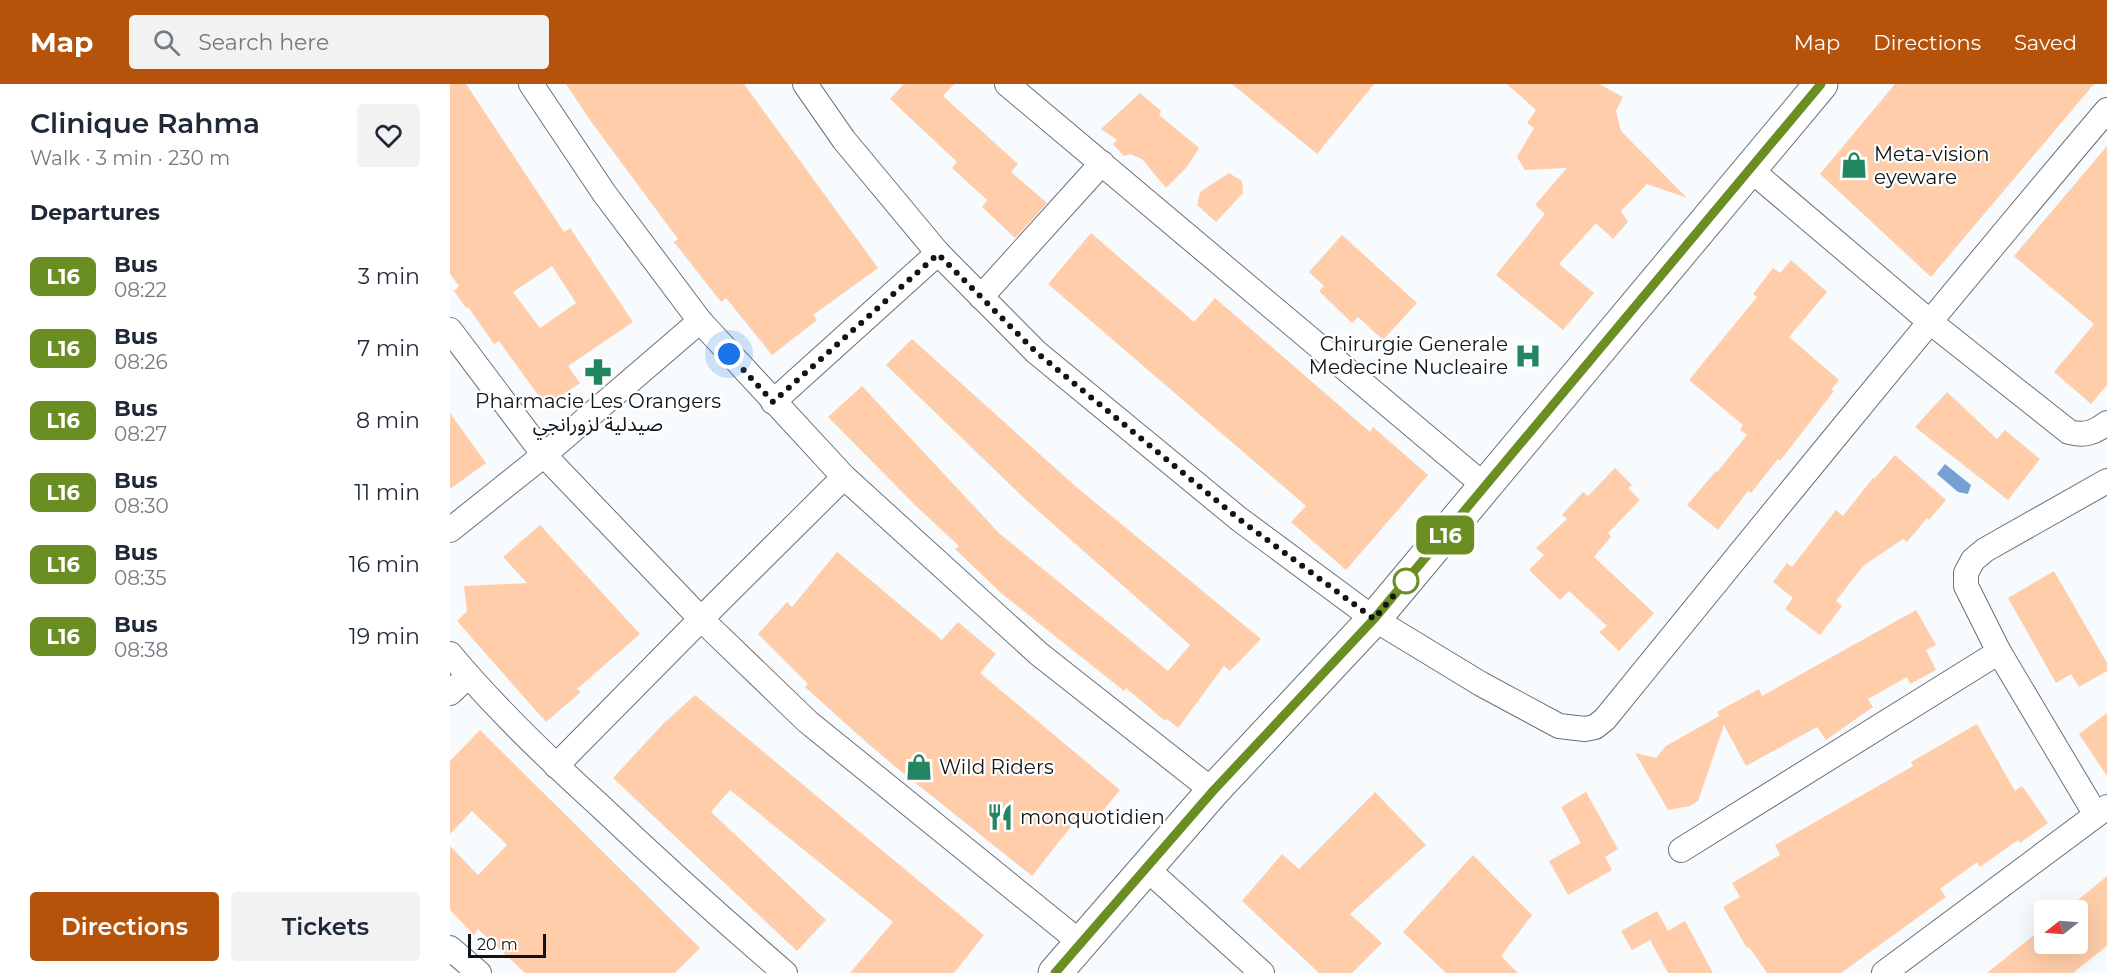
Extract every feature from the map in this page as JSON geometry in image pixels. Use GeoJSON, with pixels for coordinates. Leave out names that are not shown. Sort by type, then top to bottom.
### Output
{"type":"FeatureCollection","features":[{"type":"Feature","properties":{"kind":"street"},"geometry":{"type":"LineString","coordinates":[[531,84],[604,193],[700,321],[844,477],[1039,654],[1213,791]]}},
{"type":"Feature","properties":{"kind":"street"},"geometry":{"type":"LineString","coordinates":[[805,84],[844,140],[938,254],[1036,352],[1239,519],[1374,619],[1481,684],[1559,726],[1585,729],[1595,727],[1605,719],[1929,321],[2107,110]]}},
{"type":"Feature","properties":{"kind":"street"},"geometry":{"type":"LineString","coordinates":[[1007,84],[1486,487]]}},
{"type":"Feature","properties":{"kind":"street"},"geometry":{"type":"LineString","coordinates":[[1055,973],[1213,791],[1374,619],[1821,84]]}},
{"type":"Feature","properties":{"kind":"street"},"geometry":{"type":"LineString","coordinates":[[981,297],[1102,163]]}},
{"type":"Feature","properties":{"kind":"street"},"geometry":{"type":"LineString","coordinates":[[1751,170],[1929,321],[2068,432],[2080,435],[2091,433],[2106,425]]}},
{"type":"Feature","properties":{"kind":"street"},"geometry":{"type":"LineString","coordinates":[[773,402],[938,254]]}},
{"type":"Feature","properties":{"kind":"street"},"geometry":{"type":"LineString","coordinates":[[450,530],[544,455],[700,321]]}},
{"type":"Feature","properties":{"kind":"street"},"geometry":{"type":"LineString","coordinates":[[450,330],[544,455],[700,619],[808,722],[1081,944]]}},
{"type":"Feature","properties":{"kind":"street"},"geometry":{"type":"LineString","coordinates":[[556,766],[844,477]]}},
{"type":"Feature","properties":{"kind":"street"},"geometry":{"type":"LineString","coordinates":[[1884,973],[2102,811],[1999,652],[1966,586],[1966,573],[1973,560],[1985,550],[2107,481]]}},
{"type":"Feature","properties":{"kind":"street"},"geometry":{"type":"LineString","coordinates":[[1681,850],[1999,652]]}},
{"type":"Feature","properties":{"kind":"street"},"geometry":{"type":"LineString","coordinates":[[450,654],[468,676],[556,766],[783,973]]}},
{"type":"Feature","properties":{"kind":"street"},"geometry":{"type":"LineString","coordinates":[[450,693],[468,676]]}},
{"type":"Feature","properties":{"kind":"street"},"geometry":{"type":"LineString","coordinates":[[1146,868],[1263,973]]}},
{"type":"Feature","properties":{"kind":"street"},"geometry":{"type":"LineString","coordinates":[[450,948],[479,973]]}},
{"type":"Feature","properties":{"kind":"water"},"geometry":{"type":"Polygon","coordinates":[[[1945,464],[1971,485],[1968,494],[1958,492],[1937,474],[1945,464]]]}},
{"type":"Feature","properties":{"kind":"building"},"geometry":{"type":"Polygon","coordinates":[[[450,84],[466,84],[564,232],[570,228],[633,322],[568,366],[580,383],[546,406],[499,341],[494,344],[468,307],[466,308],[454,291],[459,286],[450,274],[450,84]],[[552,266],[513,292],[540,328],[576,303],[552,266]]]}},
{"type":"Feature","properties":{"kind":"building"},"geometry":{"type":"Polygon","coordinates":[[[566,84],[744,84],[878,268],[813,315],[817,320],[772,355],[726,298],[721,302],[674,242],[678,239],[566,84]]]}},
{"type":"Feature","properties":{"kind":"building"},"geometry":{"type":"Polygon","coordinates":[[[904,84],[954,84],[943,96],[1018,164],[1011,172],[1047,203],[1015,238],[982,207],[987,200],[952,168],[957,162],[890,99],[904,84]]]}},
{"type":"Feature","properties":{"kind":"building"},"geometry":{"type":"Polygon","coordinates":[[[1232,84],[1374,84],[1317,154],[1232,84]]]}},
{"type":"Feature","properties":{"kind":"building"},"geometry":{"type":"Polygon","coordinates":[[[1507,84],[1599,84],[1623,97],[1616,111],[1621,131],[1687,198],[1647,184],[1621,211],[1628,222],[1613,239],[1596,223],[1559,264],[1594,293],[1563,330],[1496,275],[1545,214],[1535,205],[1567,168],[1525,170],[1517,157],[1534,128],[1527,123],[1536,110],[1507,84]]]}},
{"type":"Feature","properties":{"kind":"building"},"geometry":{"type":"Polygon","coordinates":[[[1895,84],[2094,84],[1931,277],[1820,174],[1895,84]]]}},
{"type":"Feature","properties":{"kind":"building"},"geometry":{"type":"Polygon","coordinates":[[[1140,93],[1161,111],[1159,115],[1199,148],[1187,167],[1166,188],[1142,159],[1130,154],[1124,156],[1113,144],[1117,140],[1101,129],[1140,93]]]}},
{"type":"Feature","properties":{"kind":"building"},"geometry":{"type":"Polygon","coordinates":[[[2107,146],[2107,385],[2091,404],[2054,372],[2094,324],[2014,256],[2107,146]]]}},
{"type":"Feature","properties":{"kind":"building"},"geometry":{"type":"Polygon","coordinates":[[[1229,173],[1242,181],[1243,193],[1216,222],[1197,205],[1200,192],[1229,173]]]}},
{"type":"Feature","properties":{"kind":"building"},"geometry":{"type":"Polygon","coordinates":[[[1091,233],[1194,322],[1215,298],[1370,432],[1373,427],[1428,475],[1346,570],[1291,522],[1306,506],[1048,284],[1091,233]]]}},
{"type":"Feature","properties":{"kind":"building"},"geometry":{"type":"Polygon","coordinates":[[[1342,235],[1417,303],[1383,340],[1358,317],[1352,323],[1319,291],[1324,286],[1309,272],[1342,235]]]}},
{"type":"Feature","properties":{"kind":"building"},"geometry":{"type":"Polygon","coordinates":[[[1791,260],[1827,292],[1789,337],[1839,380],[1831,390],[1834,391],[1780,461],[1778,459],[1751,493],[1748,491],[1718,530],[1687,505],[1747,435],[1740,430],[1743,425],[1689,380],[1757,297],[1753,294],[1773,268],[1780,273],[1791,260]]]}},
{"type":"Feature","properties":{"kind":"building"},"geometry":{"type":"Polygon","coordinates":[[[912,339],[1074,485],[1261,639],[1230,671],[1224,666],[1178,728],[1167,719],[1165,721],[1126,688],[1124,691],[1001,593],[955,549],[959,546],[828,417],[862,386],[999,533],[1168,671],[1190,645],[1027,501],[886,365],[912,339]]]}},
{"type":"Feature","properties":{"kind":"building"},"geometry":{"type":"Polygon","coordinates":[[[1947,392],[1997,439],[2005,430],[2040,459],[2008,500],[1915,427],[1947,392]]]}},
{"type":"Feature","properties":{"kind":"building"},"geometry":{"type":"Polygon","coordinates":[[[450,413],[486,463],[450,489],[450,413]]]}},
{"type":"Feature","properties":{"kind":"building"},"geometry":{"type":"Polygon","coordinates":[[[1895,455],[1946,500],[1907,542],[1903,539],[1863,566],[1836,601],[1842,606],[1820,635],[1785,609],[1793,598],[1773,582],[1787,563],[1792,567],[1836,510],[1843,516],[1873,478],[1895,455]]]}},
{"type":"Feature","properties":{"kind":"building"},"geometry":{"type":"Polygon","coordinates":[[[1615,468],[1632,485],[1628,488],[1640,500],[1608,533],[1611,537],[1594,557],[1654,613],[1619,651],[1599,632],[1607,626],[1569,591],[1560,600],[1529,570],[1544,555],[1536,548],[1567,519],[1562,515],[1583,492],[1588,496],[1615,468]]]}},
{"type":"Feature","properties":{"kind":"building"},"geometry":{"type":"Polygon","coordinates":[[[540,525],[640,634],[577,689],[581,692],[546,722],[457,621],[467,611],[464,586],[527,583],[503,557],[540,525]]]}},
{"type":"Feature","properties":{"kind":"building"},"geometry":{"type":"Polygon","coordinates":[[[837,552],[942,640],[958,622],[996,654],[980,673],[1120,790],[1092,824],[1081,814],[1032,876],[855,732],[805,687],[808,684],[758,634],[787,602],[792,607],[837,552]]]}},
{"type":"Feature","properties":{"kind":"building"},"geometry":{"type":"Polygon","coordinates":[[[2054,571],[2107,663],[2107,671],[2079,687],[2071,674],[2056,683],[2008,598],[2054,571]]]}},
{"type":"Feature","properties":{"kind":"building"},"geometry":{"type":"Polygon","coordinates":[[[1916,610],[1936,645],[1926,650],[1936,670],[1910,684],[1907,677],[1868,699],[1873,707],[1826,740],[1817,727],[1746,766],[1724,725],[1698,801],[1690,806],[1668,810],[1635,753],[1656,758],[1666,746],[1719,716],[1717,712],[1759,689],[1762,696],[1916,610]]]}},
{"type":"Feature","properties":{"kind":"building"},"geometry":{"type":"Polygon","coordinates":[[[695,695],[984,935],[954,973],[850,973],[893,922],[730,790],[711,812],[826,920],[797,951],[613,778],[663,724],[695,695]]]}},
{"type":"Feature","properties":{"kind":"building"},"geometry":{"type":"Polygon","coordinates":[[[2107,713],[2107,776],[2079,734],[2107,713]]]}},
{"type":"Feature","properties":{"kind":"building"},"geometry":{"type":"Polygon","coordinates":[[[1977,724],[2015,791],[2022,786],[2048,823],[2020,843],[2018,840],[1980,867],[1977,862],[1940,889],[1946,897],[1841,973],[1767,973],[1749,947],[1747,948],[1723,907],[1740,897],[1732,883],[1780,855],[1775,845],[1913,766],[1911,762],[1977,724]]]}},
{"type":"Feature","properties":{"kind":"building"},"geometry":{"type":"Polygon","coordinates":[[[480,730],[700,948],[675,973],[525,973],[478,929],[474,935],[450,910],[450,846],[478,875],[507,845],[472,811],[450,834],[450,761],[480,730]]]}},
{"type":"Feature","properties":{"kind":"building"},"geometry":{"type":"Polygon","coordinates":[[[1375,792],[1426,845],[1350,914],[1382,943],[1352,973],[1319,973],[1242,901],[1282,854],[1299,869],[1375,792]]]}},
{"type":"Feature","properties":{"kind":"building"},"geometry":{"type":"Polygon","coordinates":[[[1586,792],[1618,849],[1605,857],[1612,870],[1568,895],[1549,861],[1581,843],[1561,807],[1586,792]]]}},
{"type":"Feature","properties":{"kind":"building"},"geometry":{"type":"Polygon","coordinates":[[[1473,855],[1532,915],[1501,956],[1518,973],[1446,973],[1403,932],[1473,855]]]}},
{"type":"Feature","properties":{"kind":"building"},"geometry":{"type":"Polygon","coordinates":[[[2107,876],[2107,946],[2073,973],[1987,973],[2034,935],[2034,954],[2088,954],[2088,900],[2078,900],[2107,876]]]}},
{"type":"Feature","properties":{"kind":"building"},"geometry":{"type":"Polygon","coordinates":[[[1657,911],[1668,931],[1685,921],[1713,973],[1668,973],[1650,940],[1632,950],[1621,931],[1657,911]]]}},
{"type":"Feature","properties":{"kind":"bus line","name":"L16"},"geometry":{"type":"LineString","coordinates":[[1055,973],[1213,791],[1374,619],[1821,84]]}},
{"type":"Feature","properties":{"kind":"place","name":"Meta-vision eyeware"},"geometry":{"type":"Point","coordinates":[1854,165]}},
{"type":"Feature","properties":{"kind":"place","name":"Chirurgie Generale Medecine Nucleaire"},"geometry":{"type":"Point","coordinates":[1528,356]}},
{"type":"Feature","properties":{"kind":"place","name":"Pharmacie Les Orangers صيدلية لزورانجي"},"geometry":{"type":"Point","coordinates":[598,372]}},
{"type":"Feature","properties":{"kind":"place","name":"Wild Riders"},"geometry":{"type":"Point","coordinates":[919,767]}},
{"type":"Feature","properties":{"kind":"place","name":"monquotidien"},"geometry":{"type":"Point","coordinates":[1000,817]}},
{"type":"Feature","properties":{"kind":"route"},"geometry":{"type":"LineString","coordinates":[[729,354],[773,402],[938,254],[1036,352],[1239,519],[1374,619],[1406,581]]}}]}
